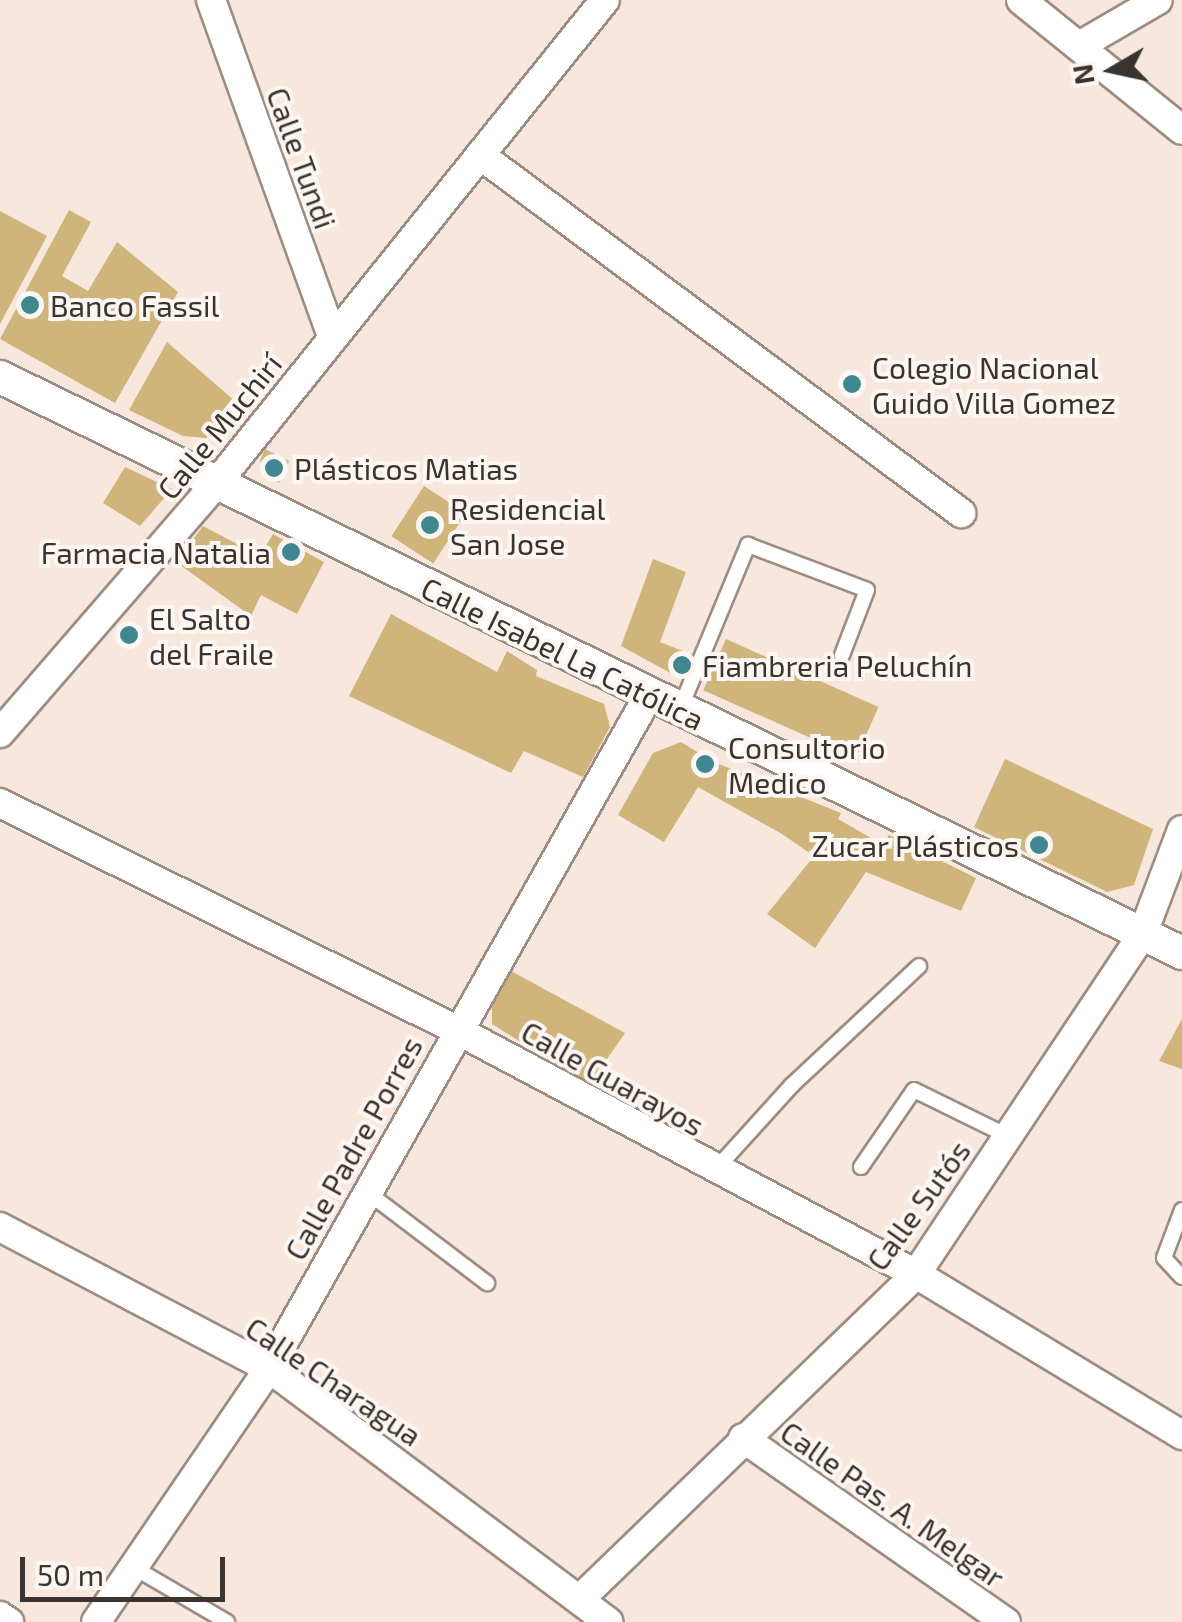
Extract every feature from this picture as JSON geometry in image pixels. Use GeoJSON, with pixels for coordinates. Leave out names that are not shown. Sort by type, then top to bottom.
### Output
{"type":"FeatureCollection","features":[{"type":"Feature","properties":{"kind":"street","name":"Calle Tundi"},"geometry":{"type":"LineString","coordinates":[[211,0],[333,338]]}},
{"type":"Feature","properties":{"kind":"street","name":"Calle Muchirí"},"geometry":{"type":"LineString","coordinates":[[0,733],[215,485],[605,0]]}},
{"type":"Feature","properties":{"kind":"street"},"geometry":{"type":"LineString","coordinates":[[1022,0],[1182,130]]}},
{"type":"Feature","properties":{"kind":"street"},"geometry":{"type":"LineString","coordinates":[[1079,46],[1158,0]]}},
{"type":"Feature","properties":{"kind":"street"},"geometry":{"type":"LineString","coordinates":[[480,155],[961,514]]}},
{"type":"Feature","properties":{"kind":"street","name":"Calle Isabel La Católica"},"geometry":{"type":"LineString","coordinates":[[0,377],[1182,953]]}},
{"type":"Feature","properties":{"kind":"street","name":"Calle Padre Porres"},"geometry":{"type":"LineString","coordinates":[[96,1622],[269,1368],[456,1029],[650,695]]}},
{"type":"Feature","properties":{"kind":"street","name":"Calle Guarayos"},"geometry":{"type":"LineString","coordinates":[[0,803],[456,1029],[714,1170],[916,1274],[1182,1435]]}},
{"type":"Feature","properties":{"kind":"street","name":"Calle Sutós"},"geometry":{"type":"LineString","coordinates":[[581,1598],[916,1274],[1143,933],[1182,830]]}},
{"type":"Feature","properties":{"kind":"street","name":"Calle Charagua"},"geometry":{"type":"LineString","coordinates":[[0,1227],[269,1368],[581,1598],[605,1621]]}},
{"type":"Feature","properties":{"kind":"street","name":"Calle Pas. A. Melgar"},"geometry":{"type":"LineString","coordinates":[[743,1438],[1006,1622]]}},
{"type":"Feature","properties":{"kind":"street"},"geometry":{"type":"LineString","coordinates":[[0,1616],[9,1622]]}},
{"type":"Feature","properties":{"kind":"lane"},"geometry":{"type":"LineString","coordinates":[[680,710],[748,544],[867,590],[842,656]]}},
{"type":"Feature","properties":{"kind":"lane"},"geometry":{"type":"LineString","coordinates":[[714,1170],[792,1086],[820,1067],[919,966]]}},
{"type":"Feature","properties":{"kind":"lane"},"geometry":{"type":"LineString","coordinates":[[861,1167],[914,1090],[1008,1136]]}},
{"type":"Feature","properties":{"kind":"lane"},"geometry":{"type":"LineString","coordinates":[[366,1192],[486,1284]]}},
{"type":"Feature","properties":{"kind":"lane"},"geometry":{"type":"LineString","coordinates":[[1182,1210],[1164,1258],[1182,1277]]}},
{"type":"Feature","properties":{"kind":"lane"},"geometry":{"type":"LineString","coordinates":[[134,1567],[226,1622]]}},
{"type":"Feature","properties":{"kind":"building"},"geometry":{"type":"Polygon","coordinates":[[[69,210],[91,222],[62,276],[88,291],[117,242],[178,292],[115,403],[0,339],[69,210]]]}},
{"type":"Feature","properties":{"kind":"building"},"geometry":{"type":"Polygon","coordinates":[[[0,211],[47,236],[0,324],[0,211]]]}},
{"type":"Feature","properties":{"kind":"building"},"geometry":{"type":"Polygon","coordinates":[[[167,342],[236,402],[206,438],[183,436],[129,410],[167,342]]]}},
{"type":"Feature","properties":{"kind":"building","name":"Plásticos Matias"},"geometry":{"type":"Polygon","coordinates":[[[265,449],[289,461],[279,483],[266,476],[260,460],[265,449]]]}},
{"type":"Feature","properties":{"kind":"building"},"geometry":{"type":"Polygon","coordinates":[[[125,467],[172,489],[140,526],[103,503],[125,467]]]}},
{"type":"Feature","properties":{"kind":"building","name":"Residencial San Jose"},"geometry":{"type":"Polygon","coordinates":[[[424,486],[466,513],[433,564],[391,536],[424,486]]]}},
{"type":"Feature","properties":{"kind":"building"},"geometry":{"type":"Polygon","coordinates":[[[203,526],[260,556],[273,534],[324,562],[297,614],[261,595],[251,616],[176,562],[203,526]]]}},
{"type":"Feature","properties":{"kind":"building"},"geometry":{"type":"Polygon","coordinates":[[[653,559],[686,572],[660,642],[695,656],[685,681],[621,646],[653,559]]]}},
{"type":"Feature","properties":{"kind":"building"},"geometry":{"type":"Polygon","coordinates":[[[391,614],[497,672],[507,651],[537,670],[536,676],[604,704],[610,727],[583,777],[524,751],[511,773],[349,696],[391,614]]]}},
{"type":"Feature","properties":{"kind":"building"},"geometry":{"type":"Polygon","coordinates":[[[726,639],[879,707],[856,758],[703,690],[726,639]]]}},
{"type":"Feature","properties":{"kind":"building"},"geometry":{"type":"Polygon","coordinates":[[[681,742],[714,762],[841,813],[838,819],[883,845],[889,835],[976,878],[961,911],[866,872],[815,948],[767,914],[814,856],[782,834],[698,787],[664,842],[618,815],[653,753],[681,742]]]}},
{"type":"Feature","properties":{"kind":"building"},"geometry":{"type":"Polygon","coordinates":[[[1005,759],[1153,829],[1134,885],[1107,892],[974,827],[1005,759]]]}},
{"type":"Feature","properties":{"kind":"building"},"geometry":{"type":"Polygon","coordinates":[[[511,971],[625,1033],[589,1085],[492,1024],[492,999],[511,971]]]}},
{"type":"Feature","properties":{"kind":"building"},"geometry":{"type":"Polygon","coordinates":[[[1182,1019],[1182,1069],[1159,1061],[1182,1019]]]}},
{"type":"Feature","properties":{"kind":"place","name":"Banco Fassil"},"geometry":{"type":"Point","coordinates":[30,305]}},
{"type":"Feature","properties":{"kind":"place","name":"Colegio Nacional Guido Villa Gomez"},"geometry":{"type":"Point","coordinates":[852,384]}},
{"type":"Feature","properties":{"kind":"place","name":"Plásticos Matias"},"geometry":{"type":"Point","coordinates":[274,468]}},
{"type":"Feature","properties":{"kind":"place","name":"Residencial San Jose"},"geometry":{"type":"Point","coordinates":[430,525]}},
{"type":"Feature","properties":{"kind":"place","name":"Farmacia Natalia"},"geometry":{"type":"Point","coordinates":[291,552]}},
{"type":"Feature","properties":{"kind":"place","name":"El Salto del Fraile"},"geometry":{"type":"Point","coordinates":[129,635]}},
{"type":"Feature","properties":{"kind":"place","name":"Fiambreria Peluchín"},"geometry":{"type":"Point","coordinates":[682,665]}},
{"type":"Feature","properties":{"kind":"place","name":"Consultorio Medico"},"geometry":{"type":"Point","coordinates":[705,764]}},
{"type":"Feature","properties":{"kind":"place","name":"Zucar Plásticos"},"geometry":{"type":"Point","coordinates":[1039,845]}}]}
